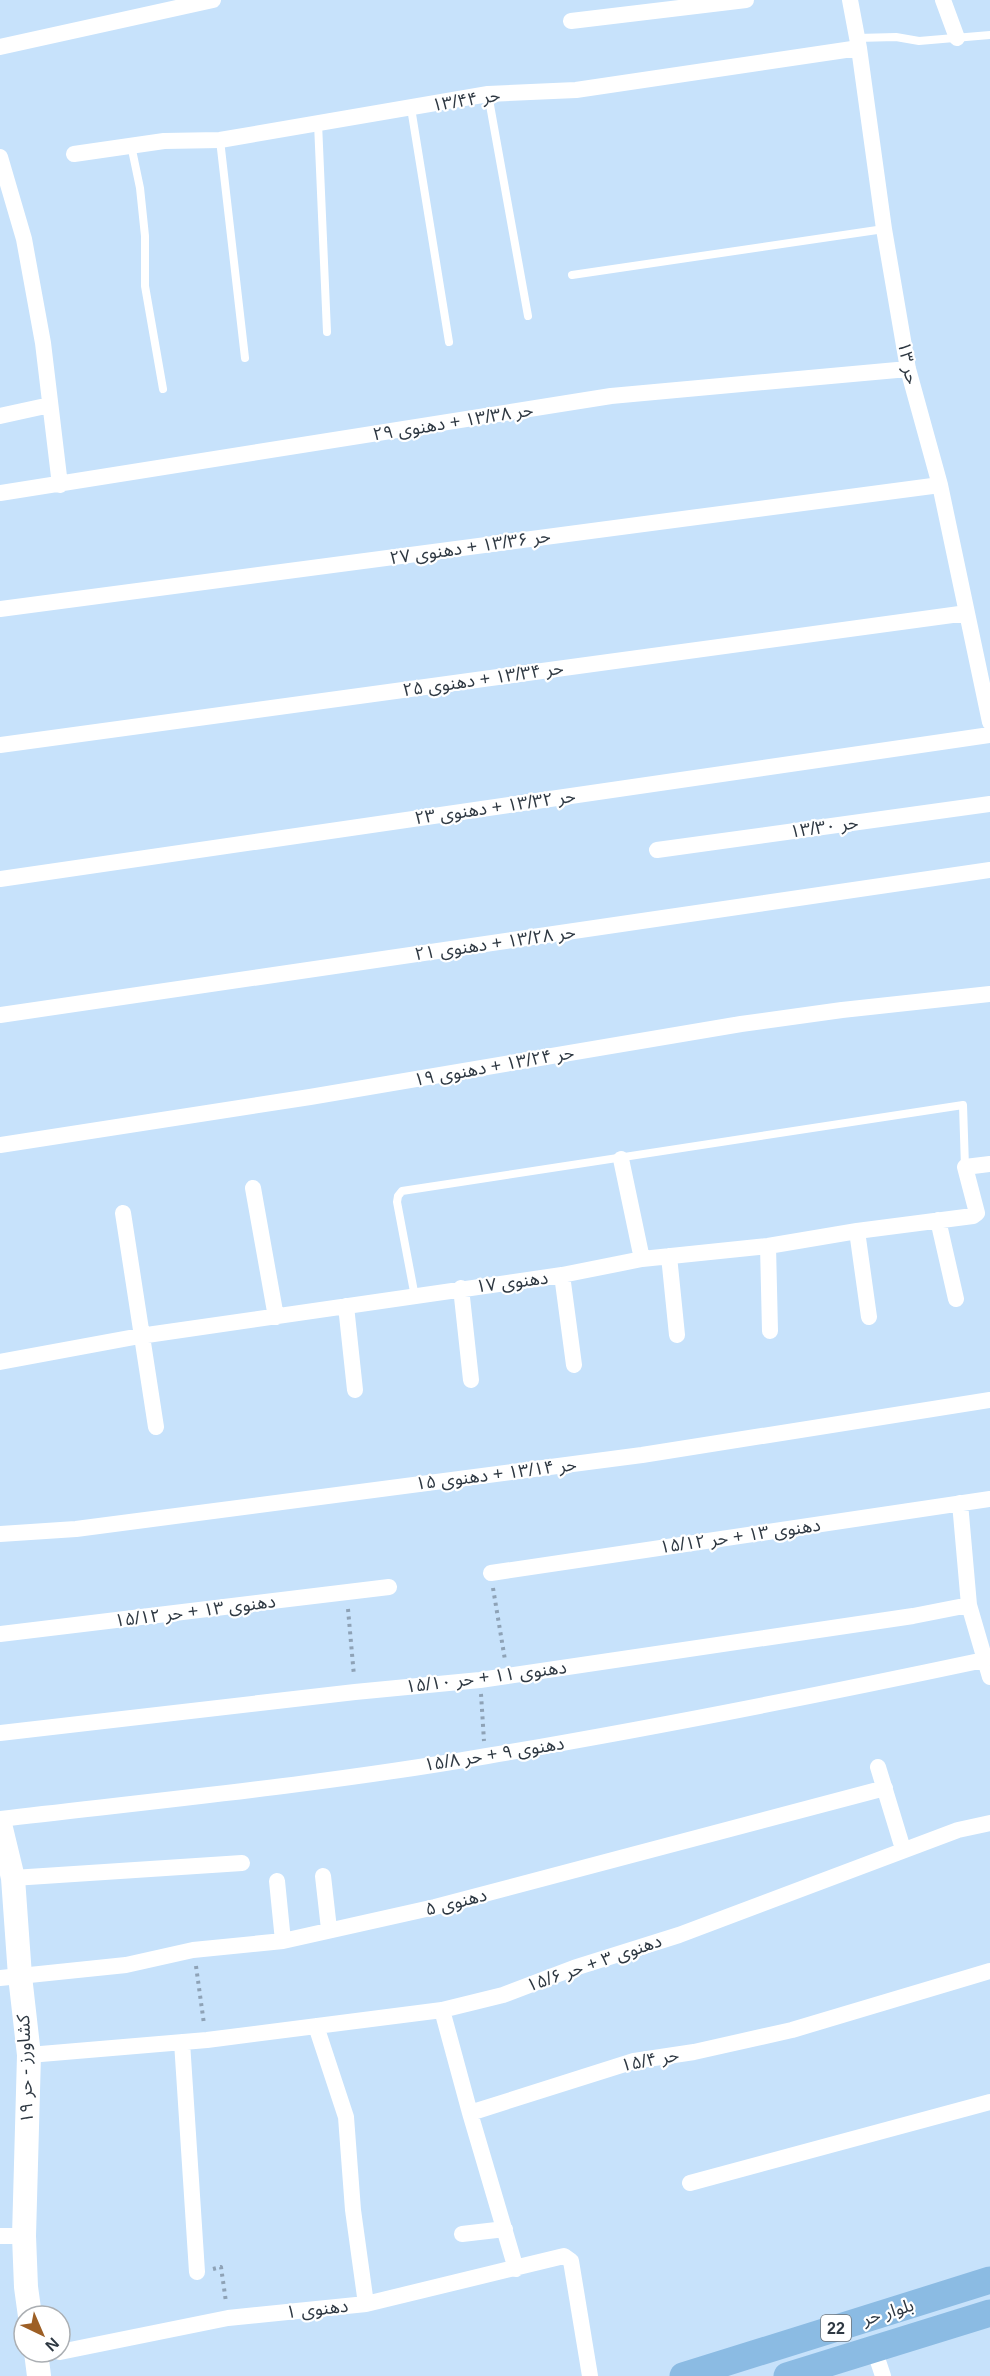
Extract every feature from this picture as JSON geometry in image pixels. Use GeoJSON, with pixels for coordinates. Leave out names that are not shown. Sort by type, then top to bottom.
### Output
{"type":"FeatureCollection","features":[{"type":"Feature","properties":{"kind":"main road","name":"بلوار حر"},"geometry":{"type":"LineString","coordinates":[[683,2376],[990,2280]]}},
{"type":"Feature","properties":{"kind":"main road","name":"بلوار حر"},"geometry":{"type":"LineString","coordinates":[[787,2376],[990,2313]]}},
{"type":"Feature","properties":{"kind":"street"},"geometry":{"type":"LineString","coordinates":[[0,46],[213,0]]}},
{"type":"Feature","properties":{"kind":"street"},"geometry":{"type":"LineString","coordinates":[[571,21],[746,0]]}},
{"type":"Feature","properties":{"kind":"street","name":"حر ۱۳"},"geometry":{"type":"LineString","coordinates":[[850,0],[884,229],[908,369],[940,484],[990,722]]}},
{"type":"Feature","properties":{"kind":"street"},"geometry":{"type":"LineString","coordinates":[[943,0],[957,38]]}},
{"type":"Feature","properties":{"kind":"street","name":"حر ۱۳/۴۴"},"geometry":{"type":"LineString","coordinates":[[74,154],[131,145],[220,140],[488,94],[576,90],[858,43]]}},
{"type":"Feature","properties":{"kind":"street"},"geometry":{"type":"LineString","coordinates":[[0,156],[24,239],[43,344],[60,485]]}},
{"type":"Feature","properties":{"kind":"street","name":"حر ۱۳/۳۸ + دهنوی ۲۹"},"geometry":{"type":"LineString","coordinates":[[0,494],[611,396],[908,369]]}},
{"type":"Feature","properties":{"kind":"street"},"geometry":{"type":"LineString","coordinates":[[0,416],[50,405]]}},
{"type":"Feature","properties":{"kind":"street","name":"حر ۱۳/۳۶ + دهنوی ۲۷"},"geometry":{"type":"LineString","coordinates":[[0,609],[940,484]]}},
{"type":"Feature","properties":{"kind":"street","name":"حر ۱۳/۳۴ + دهنوی ۲۵"},"geometry":{"type":"LineString","coordinates":[[0,745],[967,614]]}},
{"type":"Feature","properties":{"kind":"street","name":"حر ۱۳/۳۲ + دهنوی ۲۳"},"geometry":{"type":"LineString","coordinates":[[0,879],[990,735]]}},
{"type":"Feature","properties":{"kind":"street","name":"حر ۱۳/۳۰"},"geometry":{"type":"LineString","coordinates":[[657,850],[990,804]]}},
{"type":"Feature","properties":{"kind":"street","name":"حر ۱۳/۲۸ + دهنوی ۲۱"},"geometry":{"type":"LineString","coordinates":[[0,1016],[990,870]]}},
{"type":"Feature","properties":{"kind":"street","name":"حر ۱۳/۲۴ + دهنوی ۱۹"},"geometry":{"type":"LineString","coordinates":[[0,1144],[310,1096],[741,1024],[842,1010],[990,994]]}},
{"type":"Feature","properties":{"kind":"street"},"geometry":{"type":"LineString","coordinates":[[621,1159],[642,1259]]}},
{"type":"Feature","properties":{"kind":"street"},"geometry":{"type":"LineString","coordinates":[[965,1167],[990,1164]]}},
{"type":"Feature","properties":{"kind":"street","name":"دهنوی ۱۷"},"geometry":{"type":"LineString","coordinates":[[0,1362],[140,1336],[562,1275],[642,1259],[768,1246],[857,1231],[973,1216],[977,1213],[965,1167]]}},
{"type":"Feature","properties":{"kind":"street"},"geometry":{"type":"LineString","coordinates":[[252,1188],[276,1317]]}},
{"type":"Feature","properties":{"kind":"street"},"geometry":{"type":"LineString","coordinates":[[123,1213],[140,1336],[156,1427]]}},
{"type":"Feature","properties":{"kind":"street"},"geometry":{"type":"LineString","coordinates":[[938,1220],[956,1299]]}},
{"type":"Feature","properties":{"kind":"street"},"geometry":{"type":"LineString","coordinates":[[857,1231],[869,1317]]}},
{"type":"Feature","properties":{"kind":"street"},"geometry":{"type":"LineString","coordinates":[[768,1246],[770,1331]]}},
{"type":"Feature","properties":{"kind":"street"},"geometry":{"type":"LineString","coordinates":[[669,1256],[677,1335]]}},
{"type":"Feature","properties":{"kind":"street"},"geometry":{"type":"LineString","coordinates":[[562,1275],[574,1365]]}},
{"type":"Feature","properties":{"kind":"street"},"geometry":{"type":"LineString","coordinates":[[460,1288],[471,1380]]}},
{"type":"Feature","properties":{"kind":"street"},"geometry":{"type":"LineString","coordinates":[[346,1306],[355,1390]]}},
{"type":"Feature","properties":{"kind":"street","name":"حر ۱۳/۱۴ + دهنوی ۱۵"},"geometry":{"type":"LineString","coordinates":[[0,1534],[76,1529],[642,1455],[990,1400]]}},
{"type":"Feature","properties":{"kind":"street","name":"دهنوی ۱۳ + حر ۱۵/۱۲"},"geometry":{"type":"LineString","coordinates":[[491,1573],[990,1499]]}},
{"type":"Feature","properties":{"kind":"street"},"geometry":{"type":"LineString","coordinates":[[960,1503],[969,1605],[990,1677]]}},
{"type":"Feature","properties":{"kind":"street","name":"دهنوی ۱۳ + حر ۱۵/۱۲"},"geometry":{"type":"LineString","coordinates":[[0,1634],[389,1587]]}},
{"type":"Feature","properties":{"kind":"street","name":"دهنوی ۱۱ + حر ۱۵/۱۰"},"geometry":{"type":"LineString","coordinates":[[0,1733],[480,1680],[913,1616],[969,1605]]}},
{"type":"Feature","properties":{"kind":"street","name":"دهنوی ۹ + حر ۱۵/۸"},"geometry":{"type":"LineString","coordinates":[[0,1819],[266,1788],[486,1756],[808,1697],[984,1660]]}},
{"type":"Feature","properties":{"kind":"street"},"geometry":{"type":"LineString","coordinates":[[878,1767],[903,1849]]}},
{"type":"Feature","properties":{"kind":"street","name":"دهنوی ۵"},"geometry":{"type":"LineString","coordinates":[[10,1977],[126,1965],[193,1950],[283,1941],[435,1907],[885,1788]]}},
{"type":"Feature","properties":{"kind":"street","name":"دهنوی ۳ + حر ۱۵/۶"},"geometry":{"type":"LineString","coordinates":[[29,2055],[207,2040],[442,2010],[503,1995],[574,1968],[679,1935],[903,1849],[958,1830],[990,1822]]}},
{"type":"Feature","properties":{"kind":"street","name":"کشاورز - حر ۱۹"},"geometry":{"type":"LineString","coordinates":[[0,1824],[13,1878],[10,1977],[29,2055],[24,2236],[28,2304]]}},
{"type":"Feature","properties":{"kind":"street"},"geometry":{"type":"LineString","coordinates":[[13,1878],[242,1863]]}},
{"type":"Feature","properties":{"kind":"street"},"geometry":{"type":"LineString","coordinates":[[323,1876],[329,1929]]}},
{"type":"Feature","properties":{"kind":"street"},"geometry":{"type":"LineString","coordinates":[[277,1881],[283,1941]]}},
{"type":"Feature","properties":{"kind":"street","name":"حر ۱۵/۴"},"geometry":{"type":"LineString","coordinates":[[470,2113],[633,2061],[694,2052],[792,2030],[990,1971]]}},
{"type":"Feature","properties":{"kind":"street"},"geometry":{"type":"LineString","coordinates":[[442,2010],[516,2269]]}},
{"type":"Feature","properties":{"kind":"street"},"geometry":{"type":"LineString","coordinates":[[316,2026],[346,2117],[352,2210],[366,2304]]}},
{"type":"Feature","properties":{"kind":"street"},"geometry":{"type":"LineString","coordinates":[[182,2042],[197,2272]]}},
{"type":"Feature","properties":{"kind":"street"},"geometry":{"type":"LineString","coordinates":[[690,2183],[990,2102]]}},
{"type":"Feature","properties":{"kind":"street"},"geometry":{"type":"LineString","coordinates":[[462,2234],[505,2229]]}},
{"type":"Feature","properties":{"kind":"street"},"geometry":{"type":"LineString","coordinates":[[0,2236],[24,2236]]}},
{"type":"Feature","properties":{"kind":"street","name":"دهنوی ۱"},"geometry":{"type":"LineString","coordinates":[[72,2352],[228,2318],[366,2304],[564,2256],[571,2261],[590,2376]]}},
{"type":"Feature","properties":{"kind":"street"},"geometry":{"type":"LineString","coordinates":[[874,2349],[883,2376]]}},
{"type":"Feature","properties":{"kind":"lane"},"geometry":{"type":"LineString","coordinates":[[858,43],[896,37],[919,41],[990,35]]}},
{"type":"Feature","properties":{"kind":"lane"},"geometry":{"type":"LineString","coordinates":[[488,94],[528,316]]}},
{"type":"Feature","properties":{"kind":"lane"},"geometry":{"type":"LineString","coordinates":[[411,108],[449,342]]}},
{"type":"Feature","properties":{"kind":"lane"},"geometry":{"type":"LineString","coordinates":[[318,123],[327,332]]}},
{"type":"Feature","properties":{"kind":"lane"},"geometry":{"type":"LineString","coordinates":[[220,140],[245,358]]}},
{"type":"Feature","properties":{"kind":"lane"},"geometry":{"type":"LineString","coordinates":[[131,145],[140,188],[145,236],[145,286],[163,389]]}},
{"type":"Feature","properties":{"kind":"lane"},"geometry":{"type":"LineString","coordinates":[[572,275],[884,229]]}},
{"type":"Feature","properties":{"kind":"lane"},"geometry":{"type":"LineString","coordinates":[[415,1297],[397,1202],[402,1191],[963,1106],[965,1167]]}},
{"type":"Feature","properties":{"kind":"path"},"geometry":{"type":"LineString","coordinates":[[491,1573],[507,1676]]}},
{"type":"Feature","properties":{"kind":"path"},"geometry":{"type":"LineString","coordinates":[[347,1592],[355,1692]]}},
{"type":"Feature","properties":{"kind":"path"},"geometry":{"type":"LineString","coordinates":[[480,1680],[486,1756]]}},
{"type":"Feature","properties":{"kind":"path"},"geometry":{"type":"LineString","coordinates":[[193,1950],[207,2040]]}},
{"type":"Feature","properties":{"kind":"path"},"geometry":{"type":"LineString","coordinates":[[197,2272],[221,2267],[228,2318]]}}]}
